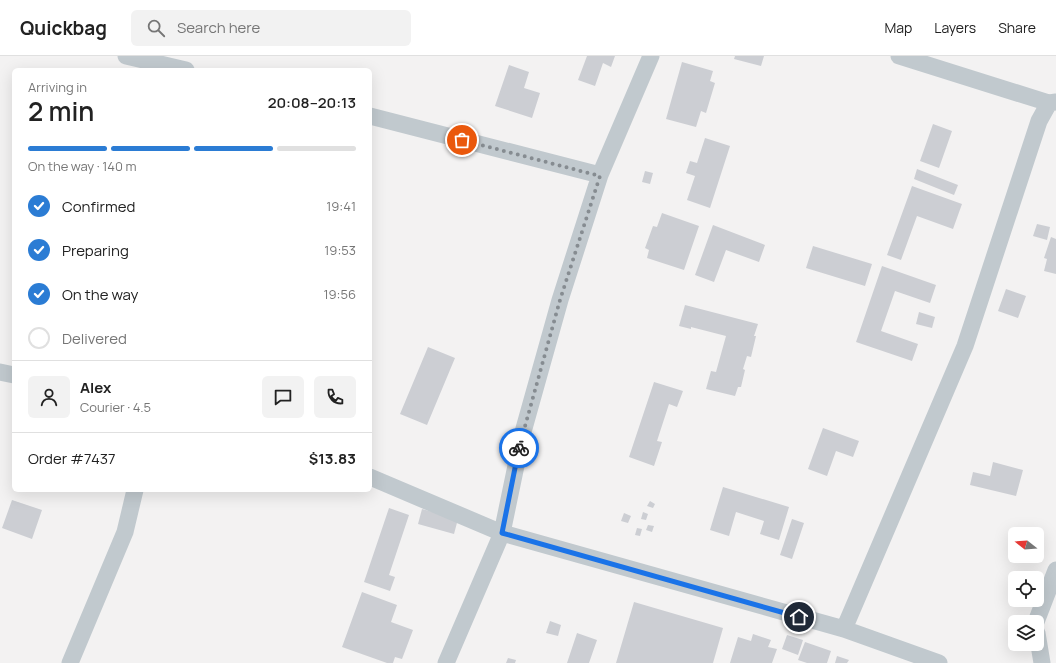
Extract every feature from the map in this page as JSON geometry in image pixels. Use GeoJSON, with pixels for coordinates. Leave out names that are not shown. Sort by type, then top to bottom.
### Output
{"type":"FeatureCollection","features":[{"type":"Feature","properties":{"kind":"street"},"geometry":{"type":"LineString","coordinates":[[126,56],[177,68]]}},
{"type":"Feature","properties":{"kind":"street"},"geometry":{"type":"LineString","coordinates":[[446,663],[502,533],[525,425],[560,300],[600,176],[651,56]]}},
{"type":"Feature","properties":{"kind":"street"},"geometry":{"type":"LineString","coordinates":[[844,629],[965,346],[1039,121],[1052,103],[899,56]]}},
{"type":"Feature","properties":{"kind":"street"},"geometry":{"type":"LineString","coordinates":[[372,117],[600,176]]}},
{"type":"Feature","properties":{"kind":"street"},"geometry":{"type":"LineString","coordinates":[[0,372],[12,375]]}},
{"type":"Feature","properties":{"kind":"street"},"geometry":{"type":"LineString","coordinates":[[372,478],[502,533],[844,629],[939,663]]}},
{"type":"Feature","properties":{"kind":"street"},"geometry":{"type":"LineString","coordinates":[[70,663],[125,532],[135,492]]}},
{"type":"Feature","properties":{"kind":"street"},"geometry":{"type":"LineString","coordinates":[[1039,615],[1056,570]]}},
{"type":"Feature","properties":{"kind":"street"},"geometry":{"type":"LineString","coordinates":[[1040,651],[1042,663]]}},
{"type":"Feature","properties":{"kind":"building"},"geometry":{"type":"Polygon","coordinates":[[[587,56],[615,56],[611,67],[603,63],[595,86],[578,80],[587,56]]]}},
{"type":"Feature","properties":{"kind":"building"},"geometry":{"type":"Polygon","coordinates":[[[735,56],[764,56],[761,66],[734,59],[735,56]]]}},
{"type":"Feature","properties":{"kind":"building"},"geometry":{"type":"Polygon","coordinates":[[[682,62],[713,71],[710,81],[715,83],[706,113],[701,111],[696,127],[666,119],[682,62]]]}},
{"type":"Feature","properties":{"kind":"building"},"geometry":{"type":"Polygon","coordinates":[[[509,65],[529,72],[524,88],[540,93],[532,118],[495,106],[509,65]]]}},
{"type":"Feature","properties":{"kind":"building"},"geometry":{"type":"Polygon","coordinates":[[[933,124],[952,131],[939,168],[920,161],[933,124]]]}},
{"type":"Feature","properties":{"kind":"building"},"geometry":{"type":"Polygon","coordinates":[[[705,138],[730,146],[710,208],[687,200],[695,176],[686,173],[690,161],[697,163],[705,138]]]}},
{"type":"Feature","properties":{"kind":"building"},"geometry":{"type":"Polygon","coordinates":[[[917,169],[958,185],[954,195],[914,179],[917,169]]]}},
{"type":"Feature","properties":{"kind":"building"},"geometry":{"type":"Polygon","coordinates":[[[645,171],[653,173],[650,184],[642,182],[645,171]]]}},
{"type":"Feature","properties":{"kind":"building"},"geometry":{"type":"Polygon","coordinates":[[[912,186],[962,204],[953,229],[917,216],[901,260],[887,255],[912,186]]]}},
{"type":"Feature","properties":{"kind":"building"},"geometry":{"type":"Polygon","coordinates":[[[662,213],[699,226],[684,270],[647,258],[649,250],[645,248],[653,226],[657,227],[662,213]]]}},
{"type":"Feature","properties":{"kind":"building"},"geometry":{"type":"Polygon","coordinates":[[[1037,224],[1050,227],[1047,240],[1033,236],[1037,224]]]}},
{"type":"Feature","properties":{"kind":"building"},"geometry":{"type":"Polygon","coordinates":[[[713,225],[765,245],[759,262],[726,250],[714,282],[695,275],[713,225]]]}},
{"type":"Feature","properties":{"kind":"building"},"geometry":{"type":"Polygon","coordinates":[[[1051,237],[1056,239],[1056,274],[1044,271],[1047,259],[1044,258],[1051,237]]]}},
{"type":"Feature","properties":{"kind":"building"},"geometry":{"type":"Polygon","coordinates":[[[813,246],[872,264],[865,286],[806,268],[813,246]]]}},
{"type":"Feature","properties":{"kind":"building"},"geometry":{"type":"Polygon","coordinates":[[[882,266],[936,285],[930,303],[895,291],[881,331],[918,344],[912,361],[856,342],[882,266]]]}},
{"type":"Feature","properties":{"kind":"building"},"geometry":{"type":"Polygon","coordinates":[[[1006,289],[1026,296],[1018,318],[998,311],[1006,289]]]}},
{"type":"Feature","properties":{"kind":"building"},"geometry":{"type":"Polygon","coordinates":[[[685,305],[758,324],[754,336],[756,336],[751,357],[747,356],[743,369],[745,370],[741,387],[738,387],[735,396],[706,389],[711,371],[716,372],[726,336],[691,327],[691,329],[679,326],[685,305]]]}},
{"type":"Feature","properties":{"kind":"building"},"geometry":{"type":"Polygon","coordinates":[[[919,312],[935,317],[932,328],[916,324],[919,312]]]}},
{"type":"Feature","properties":{"kind":"building"},"geometry":{"type":"Polygon","coordinates":[[[428,347],[455,358],[427,425],[400,414],[428,347]]]}},
{"type":"Feature","properties":{"kind":"building"},"geometry":{"type":"Polygon","coordinates":[[[654,382],[683,391],[677,407],[669,404],[657,441],[662,442],[654,466],[629,457],[654,382]]]}},
{"type":"Feature","properties":{"kind":"building"},"geometry":{"type":"Polygon","coordinates":[[[823,428],[859,441],[853,457],[836,451],[827,476],[808,469],[823,428]]]}},
{"type":"Feature","properties":{"kind":"building"},"geometry":{"type":"Polygon","coordinates":[[[993,462],[1023,470],[1016,496],[970,485],[973,472],[990,476],[993,462]]]}},
{"type":"Feature","properties":{"kind":"building"},"geometry":{"type":"Polygon","coordinates":[[[723,487],[789,507],[779,540],[760,534],[764,521],[736,512],[729,536],[710,530],[723,487]]]}},
{"type":"Feature","properties":{"kind":"building"},"geometry":{"type":"Polygon","coordinates":[[[12,500],[42,510],[32,539],[2,528],[12,500]]]}},
{"type":"Feature","properties":{"kind":"building"},"geometry":{"type":"Polygon","coordinates":[[[650,501],[655,504],[653,508],[647,506],[650,501]]]}},
{"type":"Feature","properties":{"kind":"building"},"geometry":{"type":"Polygon","coordinates":[[[389,508],[409,515],[389,575],[395,577],[390,591],[364,582],[389,508]]]}},
{"type":"Feature","properties":{"kind":"building"},"geometry":{"type":"Polygon","coordinates":[[[422,509],[458,519],[454,534],[418,524],[422,509]]]}},
{"type":"Feature","properties":{"kind":"building"},"geometry":{"type":"Polygon","coordinates":[[[643,512],[648,514],[646,520],[641,519],[643,512]]]}},
{"type":"Feature","properties":{"kind":"building"},"geometry":{"type":"Polygon","coordinates":[[[624,513],[631,516],[628,523],[621,521],[624,513]]]}},
{"type":"Feature","properties":{"kind":"building"},"geometry":{"type":"Polygon","coordinates":[[[792,519],[804,523],[792,559],[780,555],[792,519]]]}},
{"type":"Feature","properties":{"kind":"building"},"geometry":{"type":"Polygon","coordinates":[[[648,525],[654,526],[652,532],[646,530],[648,525]]]}},
{"type":"Feature","properties":{"kind":"building"},"geometry":{"type":"Polygon","coordinates":[[[637,528],[642,529],[640,536],[635,535],[637,528]]]}},
{"type":"Feature","properties":{"kind":"building"},"geometry":{"type":"Polygon","coordinates":[[[362,592],[397,605],[391,622],[413,630],[402,659],[395,657],[393,663],[387,663],[342,647],[362,592]]]}},
{"type":"Feature","properties":{"kind":"building"},"geometry":{"type":"Polygon","coordinates":[[[634,602],[723,628],[713,663],[616,663],[634,602]]]}},
{"type":"Feature","properties":{"kind":"building"},"geometry":{"type":"Polygon","coordinates":[[[550,621],[561,625],[558,636],[546,633],[550,621]]]}},
{"type":"Feature","properties":{"kind":"building"},"geometry":{"type":"Polygon","coordinates":[[[577,633],[597,640],[589,663],[567,663],[577,633]]]}},
{"type":"Feature","properties":{"kind":"building"},"geometry":{"type":"Polygon","coordinates":[[[753,634],[771,640],[768,647],[777,649],[772,663],[730,663],[738,637],[751,641],[753,634]]]}},
{"type":"Feature","properties":{"kind":"building"},"geometry":{"type":"Polygon","coordinates":[[[787,635],[803,640],[798,655],[782,649],[787,635]]]}},
{"type":"Feature","properties":{"kind":"building"},"geometry":{"type":"Polygon","coordinates":[[[805,642],[831,651],[827,663],[807,663],[798,660],[805,642]]]}},
{"type":"Feature","properties":{"kind":"building"},"geometry":{"type":"Polygon","coordinates":[[[837,656],[849,660],[847,663],[835,663],[837,656]]]}},
{"type":"Feature","properties":{"kind":"building"},"geometry":{"type":"Polygon","coordinates":[[[508,658],[516,660],[515,663],[506,663],[508,658]]]}},
{"type":"Feature","properties":{"kind":"way so far"},"geometry":{"type":"LineString","coordinates":[[462,140],[600,176],[560,300],[519,448]]}},
{"type":"Feature","properties":{"kind":"route"},"geometry":{"type":"LineString","coordinates":[[519,448],[502,533],[799,617]]}}]}
